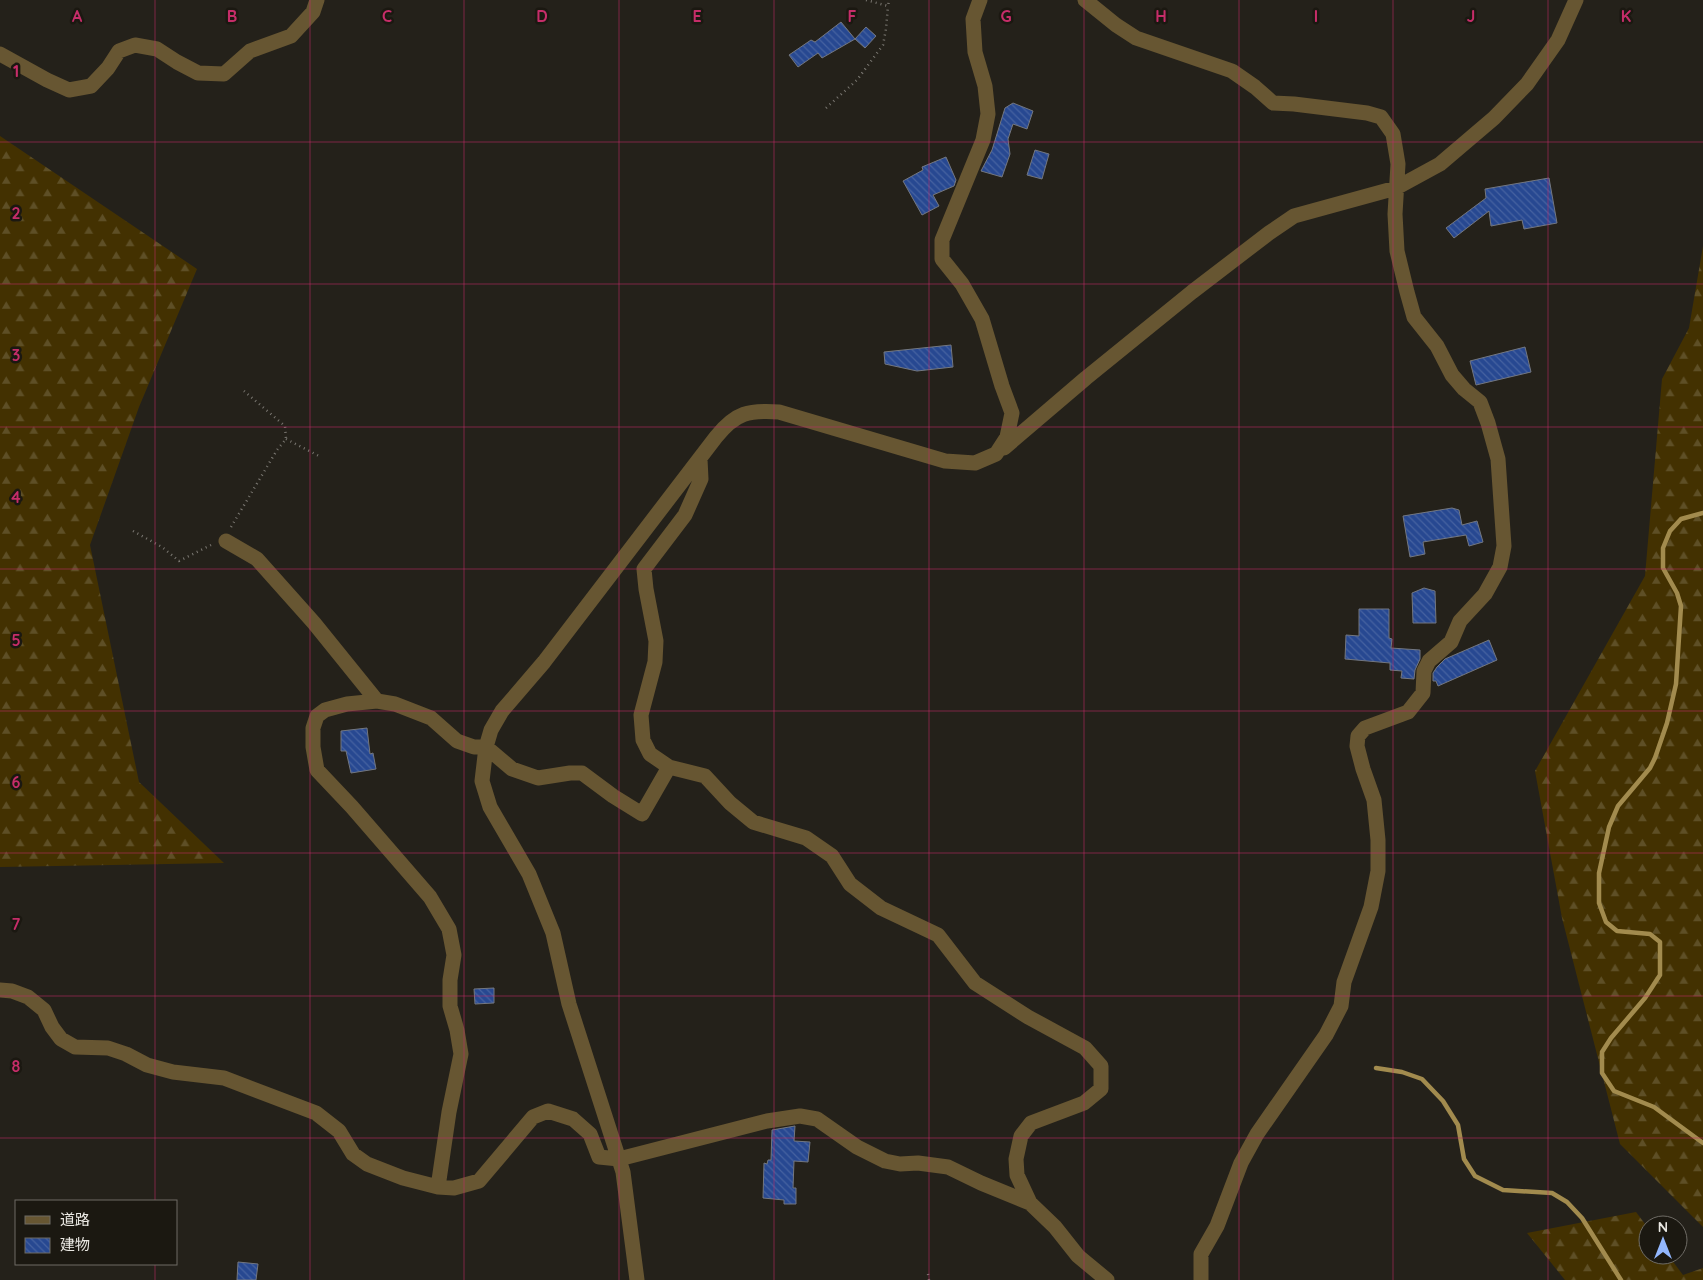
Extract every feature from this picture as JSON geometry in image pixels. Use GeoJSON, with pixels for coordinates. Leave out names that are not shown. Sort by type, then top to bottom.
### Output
{"type":"FeatureCollection","features":[{"type":"Feature","properties":{"kind":"street"},"geometry":{"type":"LineString","coordinates":[[0,54],[69,90],[91,86],[108,68],[119,52],[135,44],[157,49],[198,73],[224,74],[250,51],[291,36],[312,12],[317,0]]}},
{"type":"Feature","properties":{"kind":"street"},"geometry":{"type":"LineString","coordinates":[[980,0],[973,19],[974,44],[985,86],[988,114],[983,140],[942,240],[942,259],[962,284],[982,319],[1012,413],[1008,437],[996,454]]}},
{"type":"Feature","properties":{"kind":"street"},"geometry":{"type":"LineString","coordinates":[[1085,0],[1116,25],[1136,38],[1232,71],[1255,86],[1273,103],[1367,113],[1381,117],[1393,134],[1398,164],[1396,188],[1397,251],[1414,317],[1437,346],[1452,375],[1464,389],[1480,402],[1495,450],[1498,467],[1504,546],[1500,567],[1484,594],[1460,621],[1451,642],[1429,660],[1424,671],[1423,693],[1408,712],[1365,728],[1358,736],[1357,746],[1374,800],[1378,840],[1378,871],[1371,907],[1344,982],[1341,1006],[1326,1035],[1257,1134],[1241,1163],[1220,1218],[1201,1254],[1201,1280]]}},
{"type":"Feature","properties":{"kind":"street"},"geometry":{"type":"LineString","coordinates":[[637,1280],[623,1172],[569,1004],[553,933],[529,874],[490,807],[482,781],[486,747],[491,730],[502,711],[544,662],[726,425],[739,416],[757,410],[780,412],[945,461],[975,463],[996,454],[1192,292],[1294,216],[1396,188],[1440,164],[1494,118],[1527,84],[1558,40],[1576,0]]}},
{"type":"Feature","properties":{"kind":"street"},"geometry":{"type":"LineString","coordinates":[[700,459],[701,479],[685,515],[644,569],[656,640],[655,662],[642,714],[643,740],[650,754],[669,767],[705,776],[730,803],[753,822],[806,838],[832,856],[850,884],[881,908],[938,935],[975,983],[1028,1017],[1085,1048],[1101,1066],[1101,1089],[1084,1103],[1031,1123],[1021,1136],[1016,1159],[1016,1175],[1030,1203]]}},
{"type":"Feature","properties":{"kind":"street"},"geometry":{"type":"LineString","coordinates":[[226,541],[257,559],[314,623],[377,701]]}},
{"type":"Feature","properties":{"kind":"street"},"geometry":{"type":"LineString","coordinates":[[438,1187],[449,1112],[461,1054],[450,1006],[450,980],[454,955],[449,929],[430,897],[352,807],[317,770],[313,747],[313,728],[317,716],[325,710],[347,704],[377,701],[395,704],[431,718],[457,741],[474,747],[486,747],[512,769],[538,778],[582,773],[642,814],[669,767]]}},
{"type":"Feature","properties":{"kind":"street"},"geometry":{"type":"LineString","coordinates":[[0,990],[12,991],[28,997],[44,1010],[61,1038],[75,1047],[108,1048],[126,1054],[146,1065],[173,1072],[224,1078],[291,1102],[316,1113],[340,1131],[353,1154],[367,1164],[402,1178],[438,1187],[454,1188],[479,1181],[533,1117],[548,1111],[573,1119],[590,1134],[599,1157],[619,1159],[767,1121],[800,1116],[817,1120],[856,1147],[885,1161],[900,1164],[918,1162],[948,1167],[1030,1203],[1055,1226],[1078,1256],[1107,1280]]}},
{"type":"Feature","properties":{"kind":"path"},"geometry":{"type":"LineString","coordinates":[[866,0],[888,6]]}},
{"type":"Feature","properties":{"kind":"path"},"geometry":{"type":"LineString","coordinates":[[826,108],[857,80],[884,45],[889,0]]}},
{"type":"Feature","properties":{"kind":"path"},"geometry":{"type":"LineString","coordinates":[[133,531],[162,547],[179,561],[210,545],[226,541],[229,529],[277,450],[286,439],[285,426],[244,391]]}},
{"type":"Feature","properties":{"kind":"path"},"geometry":{"type":"LineString","coordinates":[[286,439],[318,456]]}},
{"type":"Feature","properties":{"kind":"path"},"geometry":{"type":"LineString","coordinates":[[928,1274],[929,1280]]}},
{"type":"Feature","properties":{"kind":"green space"},"geometry":{"type":"Polygon","coordinates":[[[0,136],[197,269],[139,407],[90,545],[139,782],[224,863],[0,867],[0,136]]]}},
{"type":"Feature","properties":{"kind":"green space"},"geometry":{"type":"Polygon","coordinates":[[[1703,246],[1703,1227],[1620,1144],[1562,918],[1535,771],[1645,576],[1662,379],[1689,328],[1703,246]]]}},
{"type":"Feature","properties":{"kind":"green space"},"geometry":{"type":"Polygon","coordinates":[[[1636,1212],[1638,1215],[1638,1265],[1676,1265],[1683,1275],[1703,1268],[1703,1280],[1565,1280],[1527,1233],[1636,1212]]]}},
{"type":"Feature","properties":{"kind":"building"},"geometry":{"type":"Polygon","coordinates":[[[841,22],[855,39],[822,58],[818,53],[798,67],[789,55],[811,40],[815,42],[841,22]]]}},
{"type":"Feature","properties":{"kind":"building"},"geometry":{"type":"Polygon","coordinates":[[[866,27],[876,36],[865,48],[855,39],[866,27]]]}},
{"type":"Feature","properties":{"kind":"building"},"geometry":{"type":"Polygon","coordinates":[[[1013,103],[1033,111],[1027,129],[1013,124],[1008,139],[1010,154],[1002,177],[981,171],[992,150],[1005,108],[1013,103]]]}},
{"type":"Feature","properties":{"kind":"building"},"geometry":{"type":"Polygon","coordinates":[[[1035,150],[1049,154],[1042,179],[1027,175],[1035,150]]]}},
{"type":"Feature","properties":{"kind":"building"},"geometry":{"type":"Polygon","coordinates":[[[946,157],[956,180],[954,186],[933,195],[939,206],[922,215],[903,181],[923,170],[922,167],[946,157]]]}},
{"type":"Feature","properties":{"kind":"building"},"geometry":{"type":"Polygon","coordinates":[[[1549,178],[1557,223],[1524,229],[1522,220],[1491,226],[1489,211],[1454,238],[1446,228],[1486,198],[1485,189],[1549,178]]]}},
{"type":"Feature","properties":{"kind":"building"},"geometry":{"type":"Polygon","coordinates":[[[951,345],[953,367],[917,371],[885,364],[884,352],[951,345]]]}},
{"type":"Feature","properties":{"kind":"building"},"geometry":{"type":"Polygon","coordinates":[[[1525,347],[1531,372],[1476,385],[1470,361],[1525,347]]]}},
{"type":"Feature","properties":{"kind":"building"},"geometry":{"type":"Polygon","coordinates":[[[1452,508],[1459,510],[1462,525],[1477,521],[1483,542],[1469,546],[1466,535],[1423,542],[1425,554],[1410,557],[1403,516],[1452,508]]]}},
{"type":"Feature","properties":{"kind":"building"},"geometry":{"type":"Polygon","coordinates":[[[1424,588],[1435,591],[1436,623],[1413,623],[1412,593],[1424,588]]]}},
{"type":"Feature","properties":{"kind":"building"},"geometry":{"type":"Polygon","coordinates":[[[1359,609],[1389,609],[1391,648],[1420,650],[1420,659],[1415,670],[1414,679],[1401,678],[1402,671],[1390,670],[1390,663],[1345,659],[1346,635],[1359,636],[1359,609]]]}},
{"type":"Feature","properties":{"kind":"building"},"geometry":{"type":"Polygon","coordinates":[[[1489,640],[1497,660],[1438,686],[1436,681],[1433,681],[1433,673],[1445,659],[1489,640]]]}},
{"type":"Feature","properties":{"kind":"building"},"geometry":{"type":"Polygon","coordinates":[[[367,728],[370,754],[373,753],[376,769],[351,773],[346,751],[341,751],[341,731],[367,728]]]}},
{"type":"Feature","properties":{"kind":"building"},"geometry":{"type":"Polygon","coordinates":[[[494,988],[494,1003],[475,1004],[474,989],[494,988]]]}},
{"type":"Feature","properties":{"kind":"building"},"geometry":{"type":"Polygon","coordinates":[[[795,1126],[794,1141],[810,1142],[808,1162],[794,1161],[793,1188],[796,1188],[796,1204],[784,1204],[784,1200],[763,1198],[764,1163],[767,1164],[768,1160],[771,1160],[772,1130],[795,1126]]]}},
{"type":"Feature","properties":{"kind":"building"},"geometry":{"type":"Polygon","coordinates":[[[238,1262],[258,1264],[256,1280],[237,1280],[238,1262]]]}},
{"type":"Feature","properties":{"kind":"waterway"},"geometry":{"type":"LineString","coordinates":[[1703,513],[1681,519],[1670,531],[1663,548],[1663,568],[1677,593],[1681,606],[1676,684],[1667,723],[1655,758],[1650,768],[1618,806],[1609,827],[1599,873],[1599,903],[1606,922],[1617,931],[1650,934],[1660,942],[1660,975],[1645,998],[1611,1038],[1602,1052],[1602,1073],[1614,1091],[1654,1107],[1703,1143]]}},
{"type":"Feature","properties":{"kind":"waterway"},"geometry":{"type":"LineString","coordinates":[[1376,1068],[1402,1072],[1422,1079],[1443,1101],[1458,1125],[1464,1159],[1475,1176],[1503,1190],[1552,1193],[1567,1202],[1582,1218],[1621,1280]]}}]}
